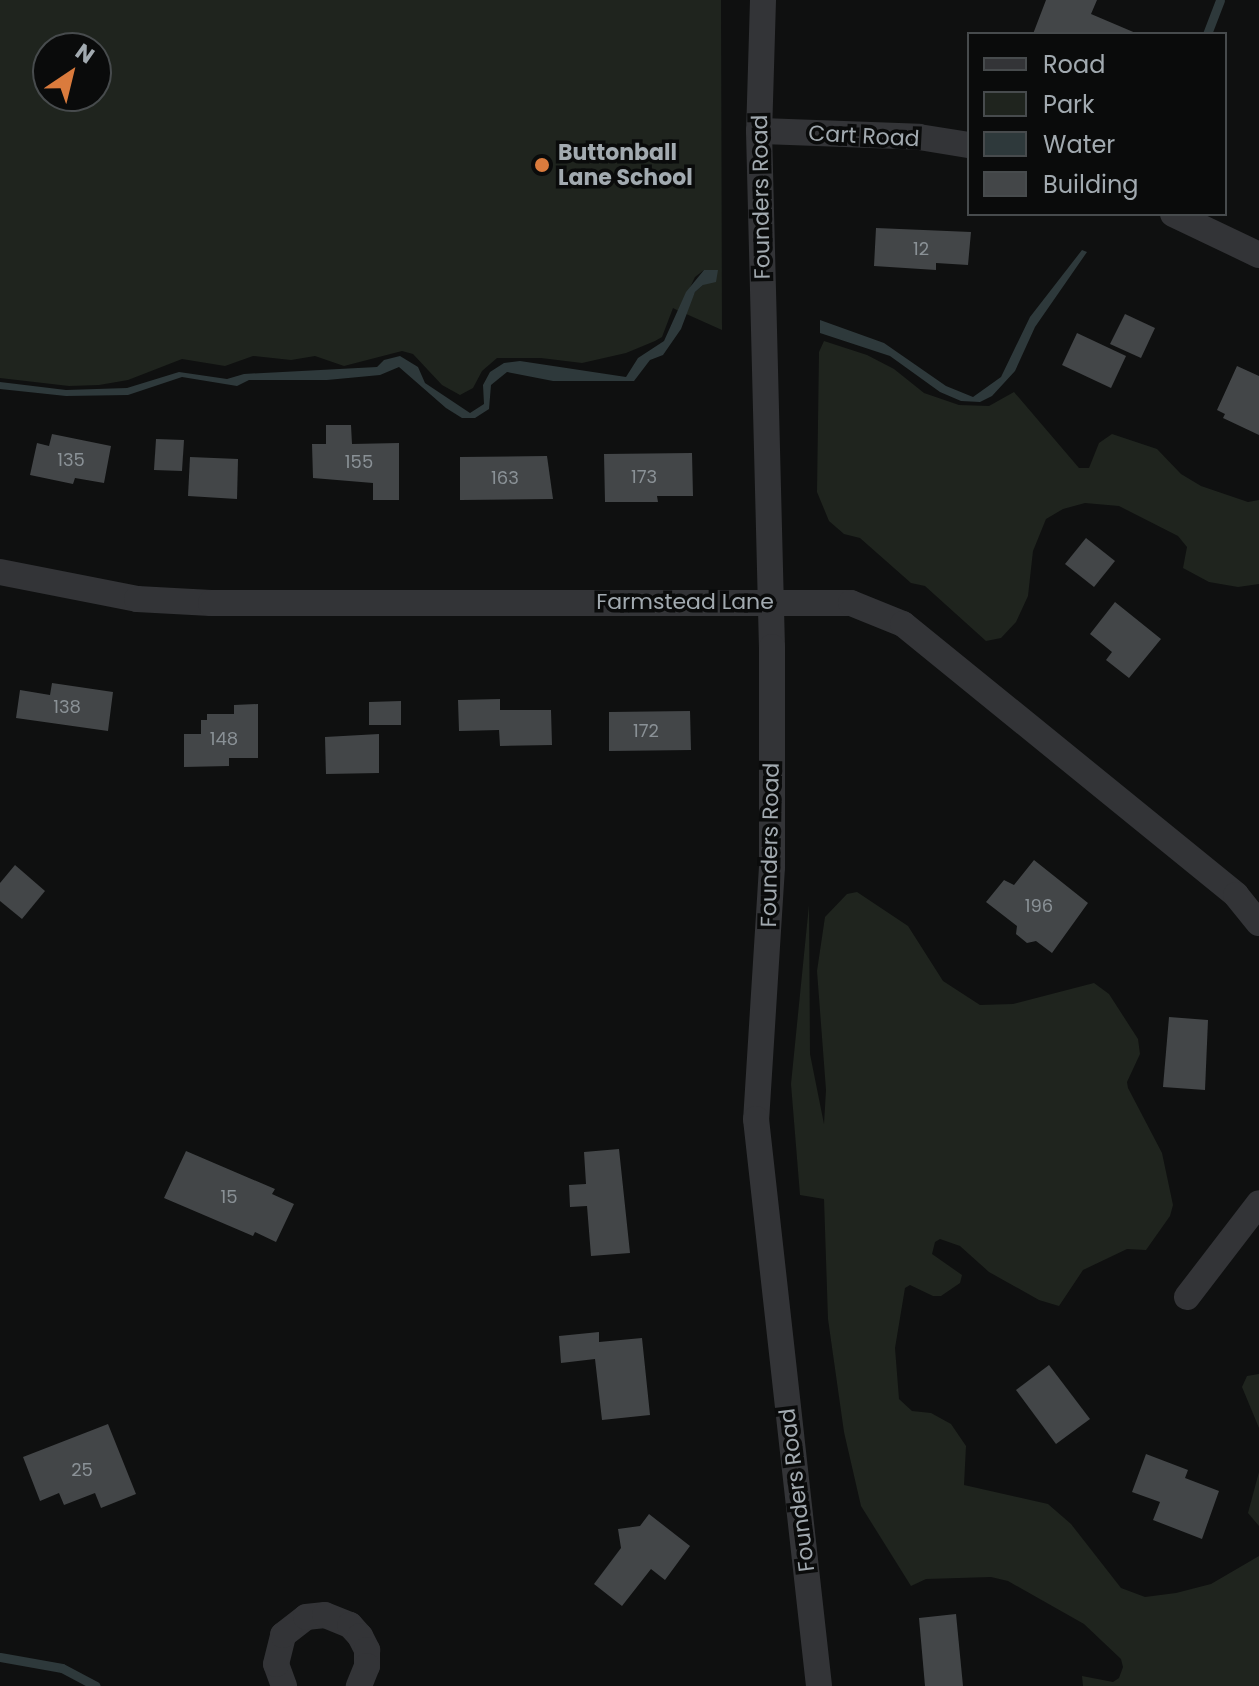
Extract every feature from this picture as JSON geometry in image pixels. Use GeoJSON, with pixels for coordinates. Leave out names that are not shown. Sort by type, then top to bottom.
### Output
{"type":"FeatureCollection","features":[{"type":"Feature","properties":{"kind":"street","name":"Founders Road"},"geometry":{"type":"LineString","coordinates":[[763,0],[759,131],[770,602],[772,867],[756,1119],[819,1686]]}},
{"type":"Feature","properties":{"kind":"street","name":"Cart Road"},"geometry":{"type":"LineString","coordinates":[[759,131],[919,137],[967,145]]}},
{"type":"Feature","properties":{"kind":"street"},"geometry":{"type":"LineString","coordinates":[[1177,216],[1259,255]]}},
{"type":"Feature","properties":{"kind":"street","name":"Farmstead Lane"},"geometry":{"type":"LineString","coordinates":[[0,572],[111,595],[211,603],[851,603],[903,624],[1236,895],[1259,923]]}},
{"type":"Feature","properties":{"kind":"street"},"geometry":{"type":"LineString","coordinates":[[1187,1297],[1259,1203]]}},
{"type":"Feature","properties":{"kind":"street"},"geometry":{"type":"LineString","coordinates":[[284,1686],[276,1664],[283,1635],[306,1617],[325,1615],[350,1625],[367,1650],[367,1666],[359,1686]]}},
{"type":"Feature","properties":{"kind":"green space"},"geometry":{"type":"Polygon","coordinates":[[[0,0],[721,0],[722,330],[684,313],[695,292],[703,285],[704,270],[695,277],[679,311],[673,308],[662,337],[655,341],[626,353],[582,363],[541,358],[497,358],[482,371],[473,388],[460,395],[442,385],[413,354],[402,351],[344,366],[315,356],[291,360],[253,356],[225,366],[182,359],[128,380],[69,386],[0,378],[0,0]]]}},
{"type":"Feature","properties":{"kind":"green space"},"geometry":{"type":"Polygon","coordinates":[[[824,341],[867,355],[894,369],[924,393],[959,405],[989,406],[1014,392],[1079,468],[1089,468],[1099,443],[1112,434],[1157,449],[1181,474],[1201,486],[1248,502],[1259,500],[1259,584],[1238,587],[1209,582],[1183,568],[1187,547],[1178,536],[1119,506],[1085,503],[1063,509],[1046,519],[1033,551],[1028,596],[1016,622],[1001,638],[986,641],[925,586],[911,583],[860,538],[844,534],[829,521],[817,492],[819,352],[824,341]]]}},
{"type":"Feature","properties":{"kind":"green space"},"geometry":{"type":"Polygon","coordinates":[[[857,892],[908,926],[943,981],[980,1005],[1013,1004],[1094,983],[1109,994],[1138,1039],[1140,1054],[1127,1082],[1128,1088],[1162,1153],[1173,1205],[1170,1216],[1146,1250],[1127,1249],[1083,1270],[1059,1306],[1039,1300],[989,1272],[960,1246],[940,1239],[935,1242],[932,1254],[962,1275],[960,1283],[941,1296],[933,1296],[910,1285],[905,1288],[895,1348],[899,1399],[912,1411],[931,1413],[951,1424],[966,1446],[964,1485],[1048,1504],[1071,1524],[1121,1588],[1145,1597],[1176,1593],[1211,1584],[1259,1556],[1259,1686],[1083,1686],[1082,1676],[1113,1682],[1119,1678],[1123,1667],[1121,1659],[1084,1624],[1008,1581],[991,1577],[926,1579],[911,1586],[861,1506],[844,1432],[828,1319],[824,1199],[800,1195],[791,1084],[809,905],[810,1054],[824,1124],[826,1090],[817,971],[825,917],[847,894],[857,892]]]}},
{"type":"Feature","properties":{"kind":"green space"},"geometry":{"type":"Polygon","coordinates":[[[1259,1374],[1259,1428],[1242,1387],[1247,1376],[1259,1374]]]}},
{"type":"Feature","properties":{"kind":"green space"},"geometry":{"type":"Polygon","coordinates":[[[1259,1472],[1259,1526],[1248,1513],[1259,1472]]]}},
{"type":"Feature","properties":{"kind":"water"},"geometry":{"type":"Polygon","coordinates":[[[1082,250],[1087,252],[1035,327],[1015,371],[992,396],[980,402],[961,401],[940,392],[890,356],[820,333],[820,320],[884,343],[946,386],[973,397],[1001,377],[1030,317],[1082,250]]]}},
{"type":"Feature","properties":{"kind":"water"},"geometry":{"type":"Polygon","coordinates":[[[704,270],[718,270],[716,282],[703,285],[695,292],[681,329],[663,355],[650,360],[634,381],[553,381],[507,372],[491,385],[489,409],[475,418],[462,418],[446,408],[399,367],[380,375],[327,380],[249,380],[237,386],[182,377],[128,395],[66,396],[0,389],[0,382],[66,390],[127,388],[179,372],[227,379],[244,374],[377,367],[384,360],[400,356],[418,367],[425,383],[470,413],[484,404],[483,385],[490,372],[504,363],[520,361],[626,377],[638,358],[664,341],[686,292],[704,270]]]}},
{"type":"Feature","properties":{"kind":"building"},"geometry":{"type":"Polygon","coordinates":[[[1046,0],[1097,0],[1091,14],[1133,32],[1034,32],[1046,0]]]}},
{"type":"Feature","properties":{"kind":"building"},"geometry":{"type":"Polygon","coordinates":[[[876,228],[971,232],[968,265],[936,263],[936,270],[874,266],[876,228]]]}},
{"type":"Feature","properties":{"kind":"building"},"geometry":{"type":"Polygon","coordinates":[[[1125,314],[1155,328],[1141,358],[1110,344],[1125,314]]]}},
{"type":"Feature","properties":{"kind":"building"},"geometry":{"type":"Polygon","coordinates":[[[1077,333],[1126,356],[1111,388],[1062,365],[1077,333]]]}},
{"type":"Feature","properties":{"kind":"building"},"geometry":{"type":"Polygon","coordinates":[[[1237,366],[1259,376],[1259,435],[1223,418],[1225,414],[1217,410],[1237,366]]]}},
{"type":"Feature","properties":{"kind":"building"},"geometry":{"type":"Polygon","coordinates":[[[326,425],[351,425],[352,444],[399,443],[399,500],[373,500],[373,483],[313,478],[312,444],[326,444],[326,425]]]}},
{"type":"Feature","properties":{"kind":"building"},"geometry":{"type":"Polygon","coordinates":[[[52,434],[111,446],[104,483],[75,478],[73,484],[30,475],[37,443],[49,446],[52,434]]]}},
{"type":"Feature","properties":{"kind":"building"},"geometry":{"type":"Polygon","coordinates":[[[156,439],[184,440],[182,471],[154,470],[156,439]]]}},
{"type":"Feature","properties":{"kind":"building"},"geometry":{"type":"Polygon","coordinates":[[[692,453],[693,496],[657,496],[658,502],[605,502],[604,454],[692,453]]]}},
{"type":"Feature","properties":{"kind":"building"},"geometry":{"type":"Polygon","coordinates":[[[547,456],[553,499],[460,500],[460,457],[547,456]]]}},
{"type":"Feature","properties":{"kind":"building"},"geometry":{"type":"Polygon","coordinates":[[[190,457],[238,459],[237,499],[188,496],[190,457]]]}},
{"type":"Feature","properties":{"kind":"building"},"geometry":{"type":"Polygon","coordinates":[[[1086,538],[1115,561],[1094,587],[1065,564],[1086,538]]]}},
{"type":"Feature","properties":{"kind":"building"},"geometry":{"type":"Polygon","coordinates":[[[1115,602],[1161,639],[1129,678],[1106,660],[1112,652],[1090,634],[1115,602]]]}},
{"type":"Feature","properties":{"kind":"building"},"geometry":{"type":"Polygon","coordinates":[[[52,683],[113,692],[108,731],[16,718],[20,690],[50,695],[52,683]]]}},
{"type":"Feature","properties":{"kind":"building"},"geometry":{"type":"Polygon","coordinates":[[[500,699],[500,710],[551,710],[552,745],[500,746],[499,730],[459,731],[458,700],[500,699]]]}},
{"type":"Feature","properties":{"kind":"building"},"geometry":{"type":"Polygon","coordinates":[[[401,701],[401,725],[369,725],[369,702],[401,701]]]}},
{"type":"Feature","properties":{"kind":"building"},"geometry":{"type":"Polygon","coordinates":[[[258,704],[258,758],[229,758],[229,766],[184,767],[184,734],[201,734],[201,720],[207,720],[207,714],[234,714],[234,705],[258,704]]]}},
{"type":"Feature","properties":{"kind":"building"},"geometry":{"type":"Polygon","coordinates":[[[690,711],[691,750],[609,751],[609,712],[690,711]]]}},
{"type":"Feature","properties":{"kind":"building"},"geometry":{"type":"Polygon","coordinates":[[[379,734],[379,773],[326,774],[325,737],[379,734]]]}},
{"type":"Feature","properties":{"kind":"building"},"geometry":{"type":"Polygon","coordinates":[[[1034,860],[1088,903],[1052,953],[1036,941],[1027,943],[1016,934],[1017,926],[986,902],[1004,880],[1014,885],[1034,860]]]}},
{"type":"Feature","properties":{"kind":"building"},"geometry":{"type":"Polygon","coordinates":[[[15,865],[45,891],[22,919],[0,901],[0,883],[15,865]]]}},
{"type":"Feature","properties":{"kind":"building"},"geometry":{"type":"Polygon","coordinates":[[[1169,1017],[1208,1020],[1205,1090],[1163,1087],[1169,1017]]]}},
{"type":"Feature","properties":{"kind":"building"},"geometry":{"type":"Polygon","coordinates":[[[619,1149],[630,1253],[591,1256],[587,1206],[570,1207],[569,1185],[586,1184],[584,1152],[619,1149]]]}},
{"type":"Feature","properties":{"kind":"building"},"geometry":{"type":"Polygon","coordinates":[[[186,1151],[275,1189],[272,1194],[294,1204],[276,1242],[255,1232],[253,1236],[164,1198],[186,1151]]]}},
{"type":"Feature","properties":{"kind":"building"},"geometry":{"type":"Polygon","coordinates":[[[599,1332],[599,1342],[642,1338],[650,1415],[602,1420],[595,1359],[561,1363],[559,1336],[599,1332]]]}},
{"type":"Feature","properties":{"kind":"building"},"geometry":{"type":"Polygon","coordinates":[[[1049,1365],[1090,1419],[1056,1444],[1016,1390],[1049,1365]]]}},
{"type":"Feature","properties":{"kind":"building"},"geometry":{"type":"Polygon","coordinates":[[[108,1424],[136,1494],[101,1508],[95,1493],[64,1505],[59,1493],[40,1501],[23,1457],[108,1424]]]}},
{"type":"Feature","properties":{"kind":"building"},"geometry":{"type":"Polygon","coordinates":[[[1146,1454],[1188,1470],[1185,1478],[1219,1491],[1202,1539],[1153,1520],[1160,1502],[1132,1492],[1146,1454]]]}},
{"type":"Feature","properties":{"kind":"building"},"geometry":{"type":"Polygon","coordinates":[[[649,1514],[690,1546],[665,1580],[651,1569],[622,1606],[594,1584],[621,1548],[618,1529],[640,1526],[649,1514]]]}},
{"type":"Feature","properties":{"kind":"building"},"geometry":{"type":"Polygon","coordinates":[[[956,1614],[963,1686],[925,1686],[919,1618],[956,1614]]]}},
{"type":"Feature","properties":{"kind":"waterway"},"geometry":{"type":"LineString","coordinates":[[1208,32],[1220,0]]}},
{"type":"Feature","properties":{"kind":"waterway"},"geometry":{"type":"LineString","coordinates":[[0,1657],[62,1668],[96,1686]]}},
{"type":"Feature","properties":{"kind":"place","name":"Buttonball Lane School"},"geometry":{"type":"Point","coordinates":[542,165]}}]}
